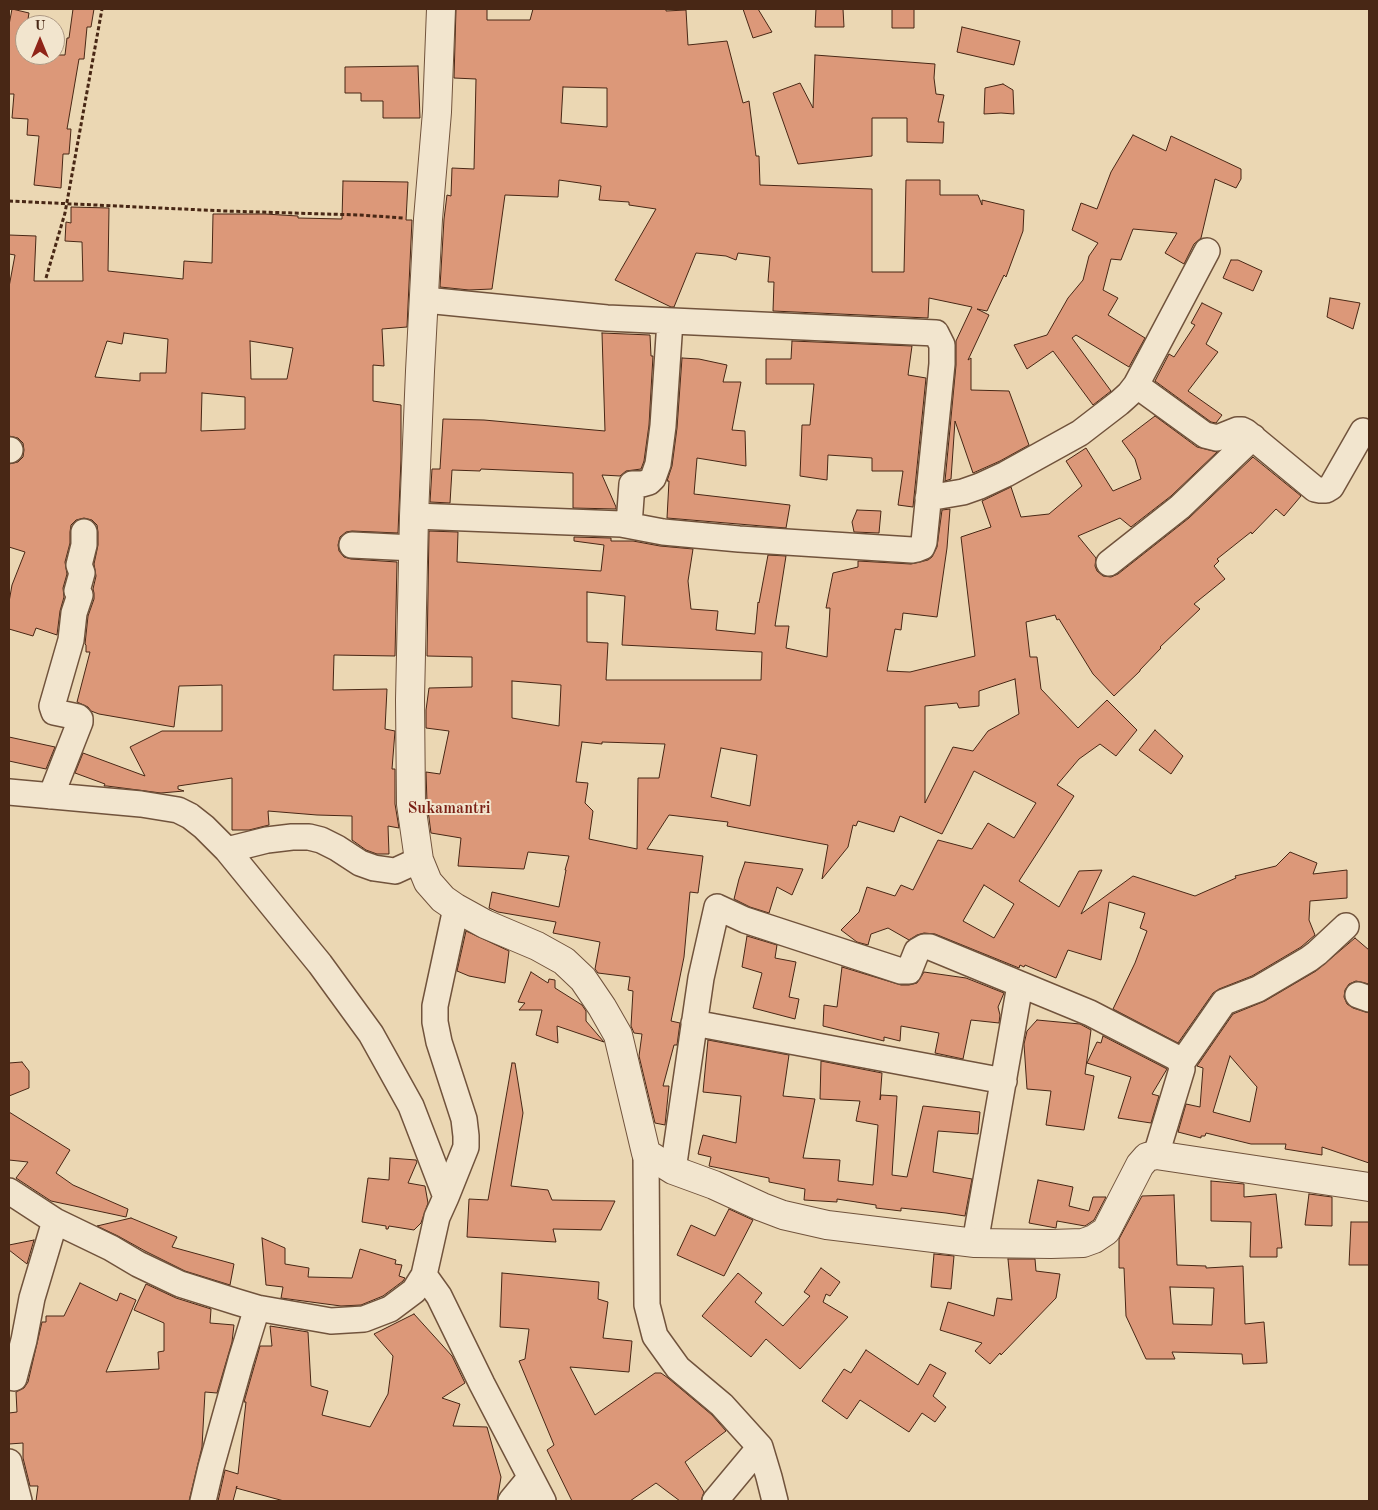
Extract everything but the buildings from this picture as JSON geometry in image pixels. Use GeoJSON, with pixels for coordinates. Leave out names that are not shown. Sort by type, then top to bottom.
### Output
{"type":"FeatureCollection","features":[{"type":"Feature","properties":{"kind":"street"},"geometry":{"type":"LineString","coordinates":[[441,9],[437,112],[428,219],[414,516],[410,768],[411,804],[419,860],[428,882],[443,899],[485,924],[537,946],[564,961],[583,980],[602,1007],[618,1035],[646,1153],[647,1305],[655,1336],[678,1368],[722,1405],[760,1447],[775,1501]]}},
{"type":"Feature","properties":{"kind":"street"},"geometry":{"type":"LineString","coordinates":[[928,498],[963,492],[980,486],[1080,433],[1119,403],[1136,385],[1207,251]]}},
{"type":"Feature","properties":{"kind":"street"},"geometry":{"type":"LineString","coordinates":[[414,516],[628,525],[663,532],[917,549],[922,547],[924,542],[942,364],[942,345],[936,333],[607,318],[424,300]]}},
{"type":"Feature","properties":{"kind":"street"},"geometry":{"type":"LineString","coordinates":[[628,525],[632,484],[649,482],[653,478],[658,464],[663,426],[670,321]]}},
{"type":"Feature","properties":{"kind":"street"},"geometry":{"type":"LineString","coordinates":[[1136,385],[1205,435],[1218,438],[1237,430],[1242,430],[1253,437],[1314,489],[1326,490],[1331,487],[1362,431]]}},
{"type":"Feature","properties":{"kind":"street"},"geometry":{"type":"LineString","coordinates":[[1109,563],[1180,507],[1253,437]]}},
{"type":"Feature","properties":{"kind":"street"},"geometry":{"type":"LineString","coordinates":[[51,796],[80,722],[78,717],[54,712],[52,706],[71,640],[74,614],[80,595],[77,591],[82,573],[79,565],[84,545],[84,532]]}},
{"type":"Feature","properties":{"kind":"street"},"geometry":{"type":"LineString","coordinates":[[352,545],[414,548]]}},
{"type":"Feature","properties":{"kind":"street"},"geometry":{"type":"LineString","coordinates":[[9,792],[141,804],[178,810],[190,816],[204,827],[227,850],[320,964],[371,1034],[410,1106],[446,1197]]}},
{"type":"Feature","properties":{"kind":"street"},"geometry":{"type":"LineString","coordinates":[[227,850],[267,840],[309,837],[321,840],[360,863],[374,868],[395,871],[419,860]]}},
{"type":"Feature","properties":{"kind":"street"},"geometry":{"type":"LineString","coordinates":[[673,1170],[701,978],[716,907],[745,920],[900,971],[909,971],[917,951],[924,947],[930,947],[1090,1013],[1177,1058],[1182,1070],[1156,1155]]}},
{"type":"Feature","properties":{"kind":"street"},"geometry":{"type":"LineString","coordinates":[[9,1191],[55,1222],[111,1248],[138,1264],[180,1284],[257,1308],[331,1321],[364,1319],[390,1309],[414,1291],[424,1275],[437,1217],[466,1147],[464,1119],[439,1042],[435,1022],[435,1006],[456,908]]}},
{"type":"Feature","properties":{"kind":"street"},"geometry":{"type":"LineString","coordinates":[[1181,1064],[1224,1002],[1258,989],[1308,959],[1346,926]]}},
{"type":"Feature","properties":{"kind":"street"},"geometry":{"type":"LineString","coordinates":[[975,1243],[1020,985]]}},
{"type":"Feature","properties":{"kind":"street"},"geometry":{"type":"LineString","coordinates":[[694,1023],[1004,1081]]}},
{"type":"Feature","properties":{"kind":"street"},"geometry":{"type":"LineString","coordinates":[[646,1153],[673,1170],[714,1185],[783,1215],[827,1224],[975,1243],[1083,1243],[1094,1239],[1106,1231],[1140,1165],[1147,1157],[1156,1155],[1215,1162],[1369,1187]]}},
{"type":"Feature","properties":{"kind":"street"},"geometry":{"type":"LineString","coordinates":[[14,1378],[32,1298],[55,1222]]}},
{"type":"Feature","properties":{"kind":"street"},"geometry":{"type":"LineString","coordinates":[[424,1275],[439,1296],[543,1501]]}},
{"type":"Feature","properties":{"kind":"street"},"geometry":{"type":"LineString","coordinates":[[203,1501],[240,1360],[257,1308]]}},
{"type":"Feature","properties":{"kind":"street"},"geometry":{"type":"LineString","coordinates":[[715,1501],[760,1447]]}},
{"type":"Feature","properties":{"kind":"street"},"geometry":{"type":"LineString","coordinates":[[9,1462],[19,1501]]}},
{"type":"Feature","properties":{"kind":"street"},"geometry":{"type":"LineString","coordinates":[[511,1501],[530,1478]]}},
{"type":"Feature","properties":{"kind":"path"},"geometry":{"type":"LineString","coordinates":[[46,278],[61,231],[67,204],[102,9]]}},
{"type":"Feature","properties":{"kind":"path"},"geometry":{"type":"LineString","coordinates":[[9,201],[428,219]]}},
{"type":"Feature","properties":{"kind":"district","name":"Sukamantri"},"geometry":{"type":"Point","coordinates":[449,809]}}]}
